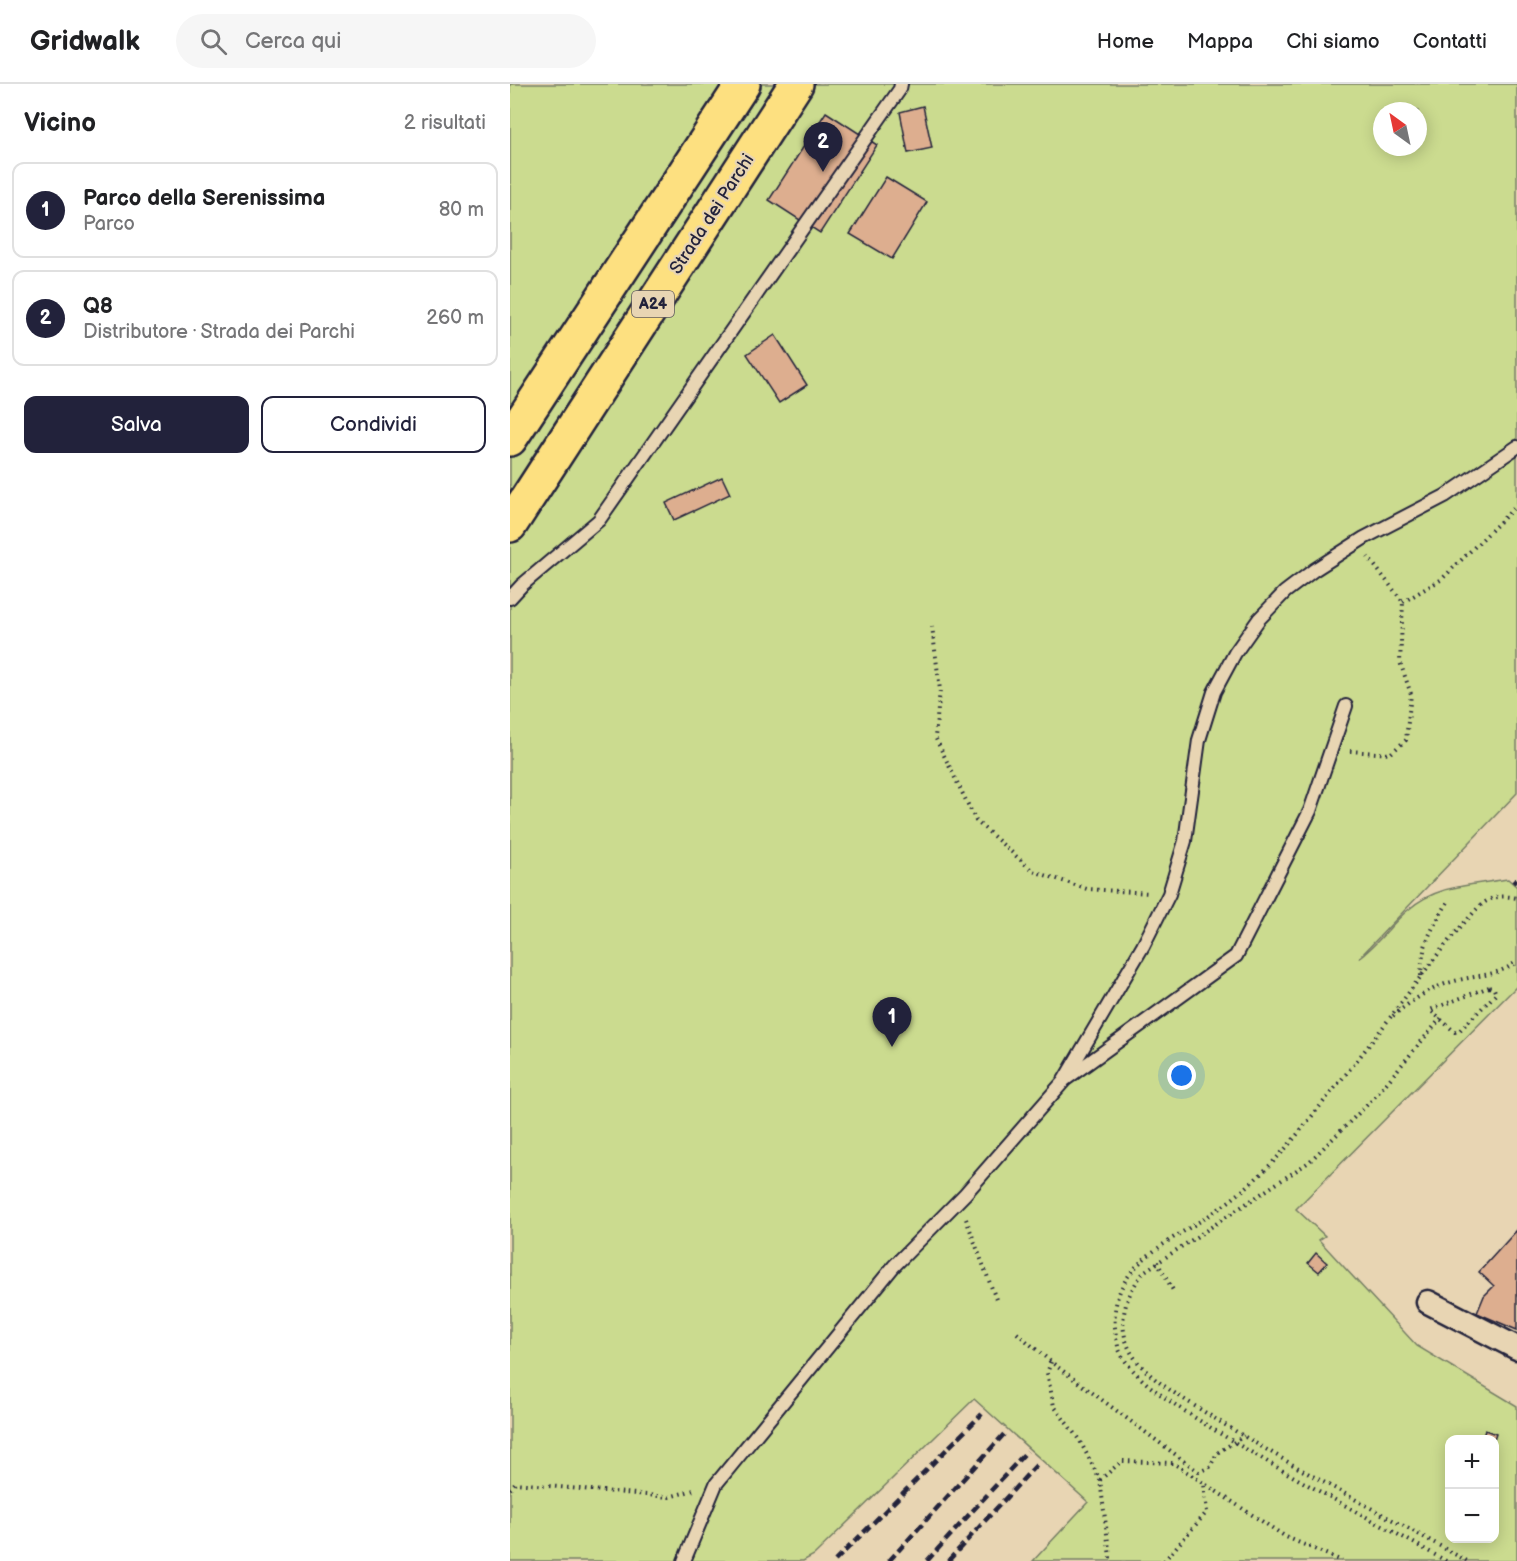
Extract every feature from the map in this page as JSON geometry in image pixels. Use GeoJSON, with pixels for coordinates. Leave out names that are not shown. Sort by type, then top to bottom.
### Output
{"type":"FeatureCollection","features":[{"type":"Feature","properties":{"kind":"highway","name":"A24"},"geometry":{"type":"LineString","coordinates":[[510,439],[743,84]]}},
{"type":"Feature","properties":{"kind":"highway","name":"Strada dei Parchi"},"geometry":{"type":"LineString","coordinates":[[510,525],[796,84]]}},
{"type":"Feature","properties":{"kind":"street"},"geometry":{"type":"LineString","coordinates":[[1428,1302],[1517,1348]]}},
{"type":"Feature","properties":{"kind":"lane"},"geometry":{"type":"LineString","coordinates":[[510,598],[522,585],[599,520],[893,99],[901,84]]}},
{"type":"Feature","properties":{"kind":"lane"},"geometry":{"type":"LineString","coordinates":[[684,1561],[716,1484],[894,1266],[965,1194],[1063,1082],[1143,946],[1169,894],[1185,841],[1199,740],[1214,692],[1234,653],[1259,619],[1285,592],[1314,570],[1357,543],[1445,496],[1517,447]]}},
{"type":"Feature","properties":{"kind":"lane"},"geometry":{"type":"LineString","coordinates":[[1063,1082],[1236,956],[1310,811],[1346,706]]}},
{"type":"Feature","properties":{"kind":"path"},"geometry":{"type":"LineString","coordinates":[[1403,602],[1442,579],[1517,505]]}},
{"type":"Feature","properties":{"kind":"path"},"geometry":{"type":"LineString","coordinates":[[1331,750],[1390,754],[1406,740],[1411,694],[1400,662],[1403,602],[1357,543]]}},
{"type":"Feature","properties":{"kind":"path"},"geometry":{"type":"LineString","coordinates":[[932,626],[940,690],[935,737],[976,821],[1033,871],[1087,888],[1169,894]]}},
{"type":"Feature","properties":{"kind":"path"},"geometry":{"type":"LineString","coordinates":[[1446,1561],[1236,1442],[1172,1403],[1124,1360],[1118,1349],[1114,1311],[1120,1288],[1142,1259],[1218,1209],[1287,1147],[1388,1020],[1440,949],[1481,905],[1490,899],[1499,897],[1517,898]]}},
{"type":"Feature","properties":{"kind":"path"},"geometry":{"type":"LineString","coordinates":[[1421,976],[1421,956],[1428,935],[1448,902]]}},
{"type":"Feature","properties":{"kind":"path"},"geometry":{"type":"LineString","coordinates":[[1388,1020],[1420,995],[1453,981],[1502,971],[1517,961]]}},
{"type":"Feature","properties":{"kind":"path"},"geometry":{"type":"LineString","coordinates":[[1489,987],[1494,989],[1496,994],[1461,1030],[1455,1032],[1441,1018],[1430,1010],[1489,987]]}},
{"type":"Feature","properties":{"kind":"path"},"geometry":{"type":"LineString","coordinates":[[1441,1018],[1373,1099],[1310,1162],[1145,1271],[1135,1283],[1126,1301],[1124,1316],[1126,1339],[1131,1352],[1139,1364],[1173,1392],[1244,1436],[1467,1561]]}},
{"type":"Feature","properties":{"kind":"path"},"geometry":{"type":"LineString","coordinates":[[965,1194],[966,1221],[997,1302]]}},
{"type":"Feature","properties":{"kind":"path"},"geometry":{"type":"LineString","coordinates":[[1157,1263],[1174,1292]]}},
{"type":"Feature","properties":{"kind":"path"},"geometry":{"type":"LineString","coordinates":[[1017,1333],[1051,1362],[1199,1472],[1210,1467],[1217,1454],[1244,1436]]}},
{"type":"Feature","properties":{"kind":"path"},"geometry":{"type":"LineString","coordinates":[[1051,1362],[1047,1373],[1054,1406],[1080,1441],[1100,1480],[1109,1561]]}},
{"type":"Feature","properties":{"kind":"path"},"geometry":{"type":"LineString","coordinates":[[1100,1480],[1122,1461],[1173,1463],[1286,1537],[1342,1561]]}},
{"type":"Feature","properties":{"kind":"path"},"geometry":{"type":"LineString","coordinates":[[1164,1561],[1207,1512],[1204,1483]]}},
{"type":"Feature","properties":{"kind":"path"},"geometry":{"type":"LineString","coordinates":[[510,1489],[515,1484],[669,1497],[716,1484]]}},
{"type":"Feature","properties":{"kind":"green space"},"geometry":{"type":"Polygon","coordinates":[[[510,84],[1517,84],[1517,793],[1359,958],[1408,910],[1430,895],[1455,887],[1508,879],[1517,887],[1517,986],[1296,1209],[1325,1236],[1319,1240],[1417,1346],[1517,1406],[1517,1561],[1033,1561],[1088,1502],[974,1399],[814,1555],[803,1561],[510,1561],[510,84]]]}},
{"type":"Feature","properties":{"kind":"building"},"geometry":{"type":"Polygon","coordinates":[[[923,106],[932,148],[908,153],[900,112],[923,106]]]}},
{"type":"Feature","properties":{"kind":"building"},"geometry":{"type":"Polygon","coordinates":[[[826,112],[877,145],[820,233],[769,200],[826,112]]]}},
{"type":"Feature","properties":{"kind":"building"},"geometry":{"type":"Polygon","coordinates":[[[886,177],[927,202],[892,259],[850,234],[886,177]]]}},
{"type":"Feature","properties":{"kind":"building"},"geometry":{"type":"Polygon","coordinates":[[[775,335],[807,385],[779,403],[747,354],[775,335]]]}},
{"type":"Feature","properties":{"kind":"building"},"geometry":{"type":"Polygon","coordinates":[[[722,477],[730,494],[674,520],[666,503],[722,477]]]}},
{"type":"Feature","properties":{"kind":"building"},"geometry":{"type":"Polygon","coordinates":[[[1517,1230],[1517,1330],[1477,1313],[1484,1296],[1494,1286],[1479,1272],[1517,1230]]]}},
{"type":"Feature","properties":{"kind":"building"},"geometry":{"type":"Polygon","coordinates":[[[1316,1253],[1327,1263],[1319,1272],[1308,1263],[1316,1253]]]}},
{"type":"Feature","properties":{"kind":"building"},"geometry":{"type":"Polygon","coordinates":[[[1485,1430],[1496,1434],[1496,1435],[1484,1435],[1485,1430]]]}},
{"type":"Feature","properties":{"kind":"railway"},"geometry":{"type":"LineString","coordinates":[[1513,883],[1517,879]]}},
{"type":"Feature","properties":{"kind":"railway"},"geometry":{"type":"LineString","coordinates":[[835,1561],[982,1414]]}},
{"type":"Feature","properties":{"kind":"railway"},"geometry":{"type":"LineString","coordinates":[[889,1561],[1006,1432]]}},
{"type":"Feature","properties":{"kind":"railway"},"geometry":{"type":"LineString","coordinates":[[927,1561],[1027,1451]]}},
{"type":"Feature","properties":{"kind":"railway"},"geometry":{"type":"LineString","coordinates":[[948,1561],[1039,1462]]}},
{"type":"Feature","properties":{"kind":"place","name":"Q8"},"geometry":{"type":"Point","coordinates":[823,172]}},
{"type":"Feature","properties":{"kind":"place","name":"Parco della Serenissima"},"geometry":{"type":"Point","coordinates":[892,1047]}}]}
